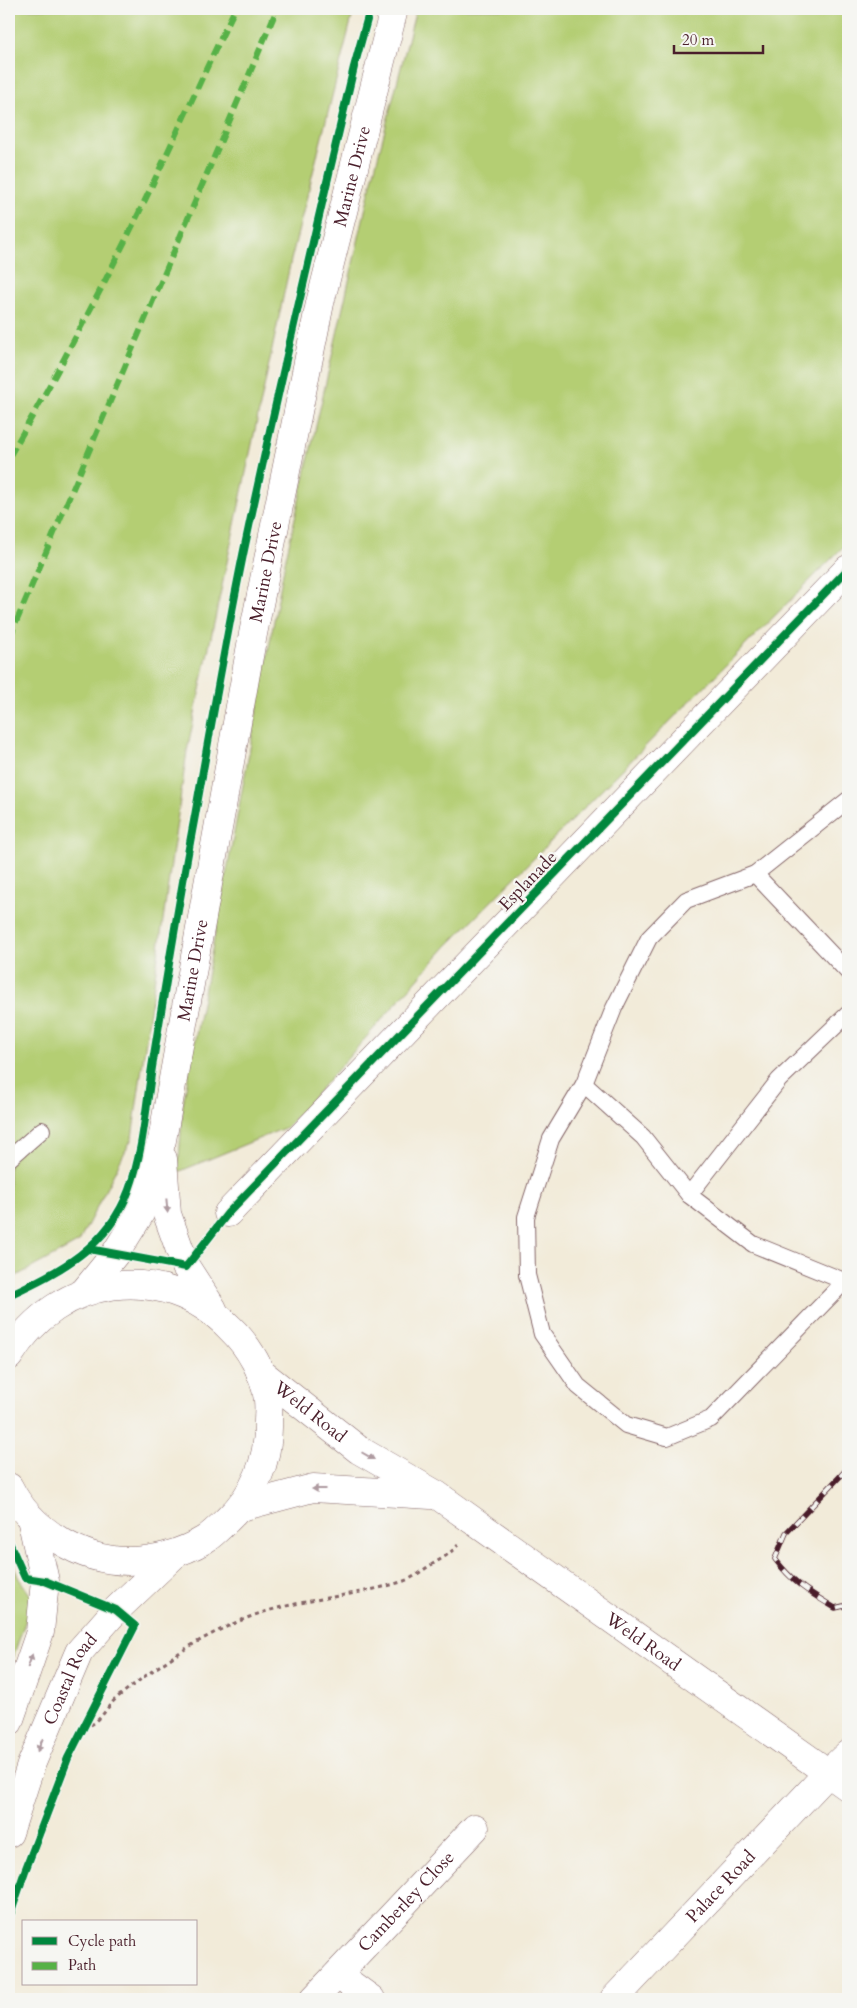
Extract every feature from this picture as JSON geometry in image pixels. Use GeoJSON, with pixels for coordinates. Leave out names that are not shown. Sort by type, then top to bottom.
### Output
{"type":"FeatureCollection","features":[{"type":"Feature","properties":{"kind":"street","name":"Marine Drive"},"geometry":{"type":"LineString","coordinates":[[84,1292],[115,1254],[140,1214],[162,1140],[253,634],[318,313],[394,9]]}},
{"type":"Feature","properties":{"kind":"street","name":"Esplanade"},"geometry":{"type":"LineString","coordinates":[[228,1213],[848,569]]}},
{"type":"Feature","properties":{"kind":"street","name":"Marine Drive"},"geometry":{"type":"LineString","coordinates":[[162,1140],[167,1214],[186,1267],[215,1312]]}},
{"type":"Feature","properties":{"kind":"street"},"geometry":{"type":"LineString","coordinates":[[9,1356],[18,1333],[52,1308],[84,1292],[130,1284],[164,1288],[188,1296],[215,1312],[242,1340],[260,1372],[268,1399],[268,1443],[258,1478],[241,1507],[205,1540],[175,1554],[139,1561],[120,1561],[78,1550],[46,1532],[30,1518],[9,1487]]}},
{"type":"Feature","properties":{"kind":"street","name":"Weld Road"},"geometry":{"type":"LineString","coordinates":[[260,1372],[359,1450],[437,1496],[838,1780]]}},
{"type":"Feature","properties":{"kind":"street"},"geometry":{"type":"LineString","coordinates":[[241,1507],[314,1488],[437,1496]]}},
{"type":"Feature","properties":{"kind":"street"},"geometry":{"type":"LineString","coordinates":[[9,1722],[40,1632],[45,1581],[30,1518]]}},
{"type":"Feature","properties":{"kind":"street","name":"Coastal Road"},"geometry":{"type":"LineString","coordinates":[[9,1833],[31,1765],[80,1652],[116,1610],[175,1554]]}},
{"type":"Feature","properties":{"kind":"street","name":"Palace Road"},"geometry":{"type":"LineString","coordinates":[[614,1999],[838,1780],[848,1754]]}},
{"type":"Feature","properties":{"kind":"street","name":"Camberley Close"},"geometry":{"type":"LineString","coordinates":[[314,1999],[475,1828]]}},
{"type":"Feature","properties":{"kind":"street"},"geometry":{"type":"LineString","coordinates":[[338,1975],[371,1999]]}},
{"type":"Feature","properties":{"kind":"lane"},"geometry":{"type":"LineString","coordinates":[[584,1084],[643,1137],[690,1195],[753,1244],[846,1279],[711,1419],[667,1437],[626,1424],[578,1386],[542,1334],[527,1275],[526,1217],[551,1139],[584,1084],[614,1008],[649,938],[686,900],[755,874],[848,800]]}},
{"type":"Feature","properties":{"kind":"lane"},"geometry":{"type":"LineString","coordinates":[[755,874],[848,972]]}},
{"type":"Feature","properties":{"kind":"lane"},"geometry":{"type":"LineString","coordinates":[[690,1195],[779,1080],[848,1014]]}},
{"type":"Feature","properties":{"kind":"lane"},"geometry":{"type":"LineString","coordinates":[[9,1159],[42,1130]]}},
{"type":"Feature","properties":{"kind":"path"},"geometry":{"type":"LineString","coordinates":[[81,1732],[93,1725],[116,1698],[204,1637],[253,1616],[406,1580],[450,1554],[475,1523]]}},
{"type":"Feature","properties":{"kind":"path"},"geometry":{"type":"LineString","coordinates":[[81,1732],[87,1719]]}},
{"type":"Feature","properties":{"kind":"green space"},"geometry":{"type":"Polygon","coordinates":[[[9,9],[354,9],[291,260],[187,751],[132,1138],[79,1242],[9,1280],[9,9]]]}},
{"type":"Feature","properties":{"kind":"green space"},"geometry":{"type":"Polygon","coordinates":[[[416,9],[848,9],[848,542],[446,947],[287,1127],[178,1172],[183,1104],[285,562],[372,180],[416,9]]]}},
{"type":"Feature","properties":{"kind":"green space"},"geometry":{"type":"Polygon","coordinates":[[[9,1553],[18,1577],[33,1599],[9,1669],[9,1553]]]}},
{"type":"Feature","properties":{"kind":"railway"},"geometry":{"type":"LineString","coordinates":[[848,1468],[786,1533],[775,1559],[795,1581],[817,1597],[835,1608],[848,1605]]}},
{"type":"Feature","properties":{"kind":"marked path"},"geometry":{"type":"LineString","coordinates":[[9,457],[117,258],[235,9]]}},
{"type":"Feature","properties":{"kind":"marked path"},"geometry":{"type":"LineString","coordinates":[[9,639],[277,9]]}},
{"type":"Feature","properties":{"kind":"cycle path"},"geometry":{"type":"LineString","coordinates":[[9,1295],[64,1266],[95,1242],[109,1227],[120,1210],[134,1174],[141,1143],[183,881],[243,555],[311,250],[354,67],[370,9]]}},
{"type":"Feature","properties":{"kind":"cycle path"},"geometry":{"type":"LineString","coordinates":[[89,1249],[186,1267],[228,1213],[848,569]]}},
{"type":"Feature","properties":{"kind":"cycle path"},"geometry":{"type":"LineString","coordinates":[[9,1542],[25,1578],[45,1581],[116,1610],[135,1626],[68,1758],[9,1918]]}}]}
